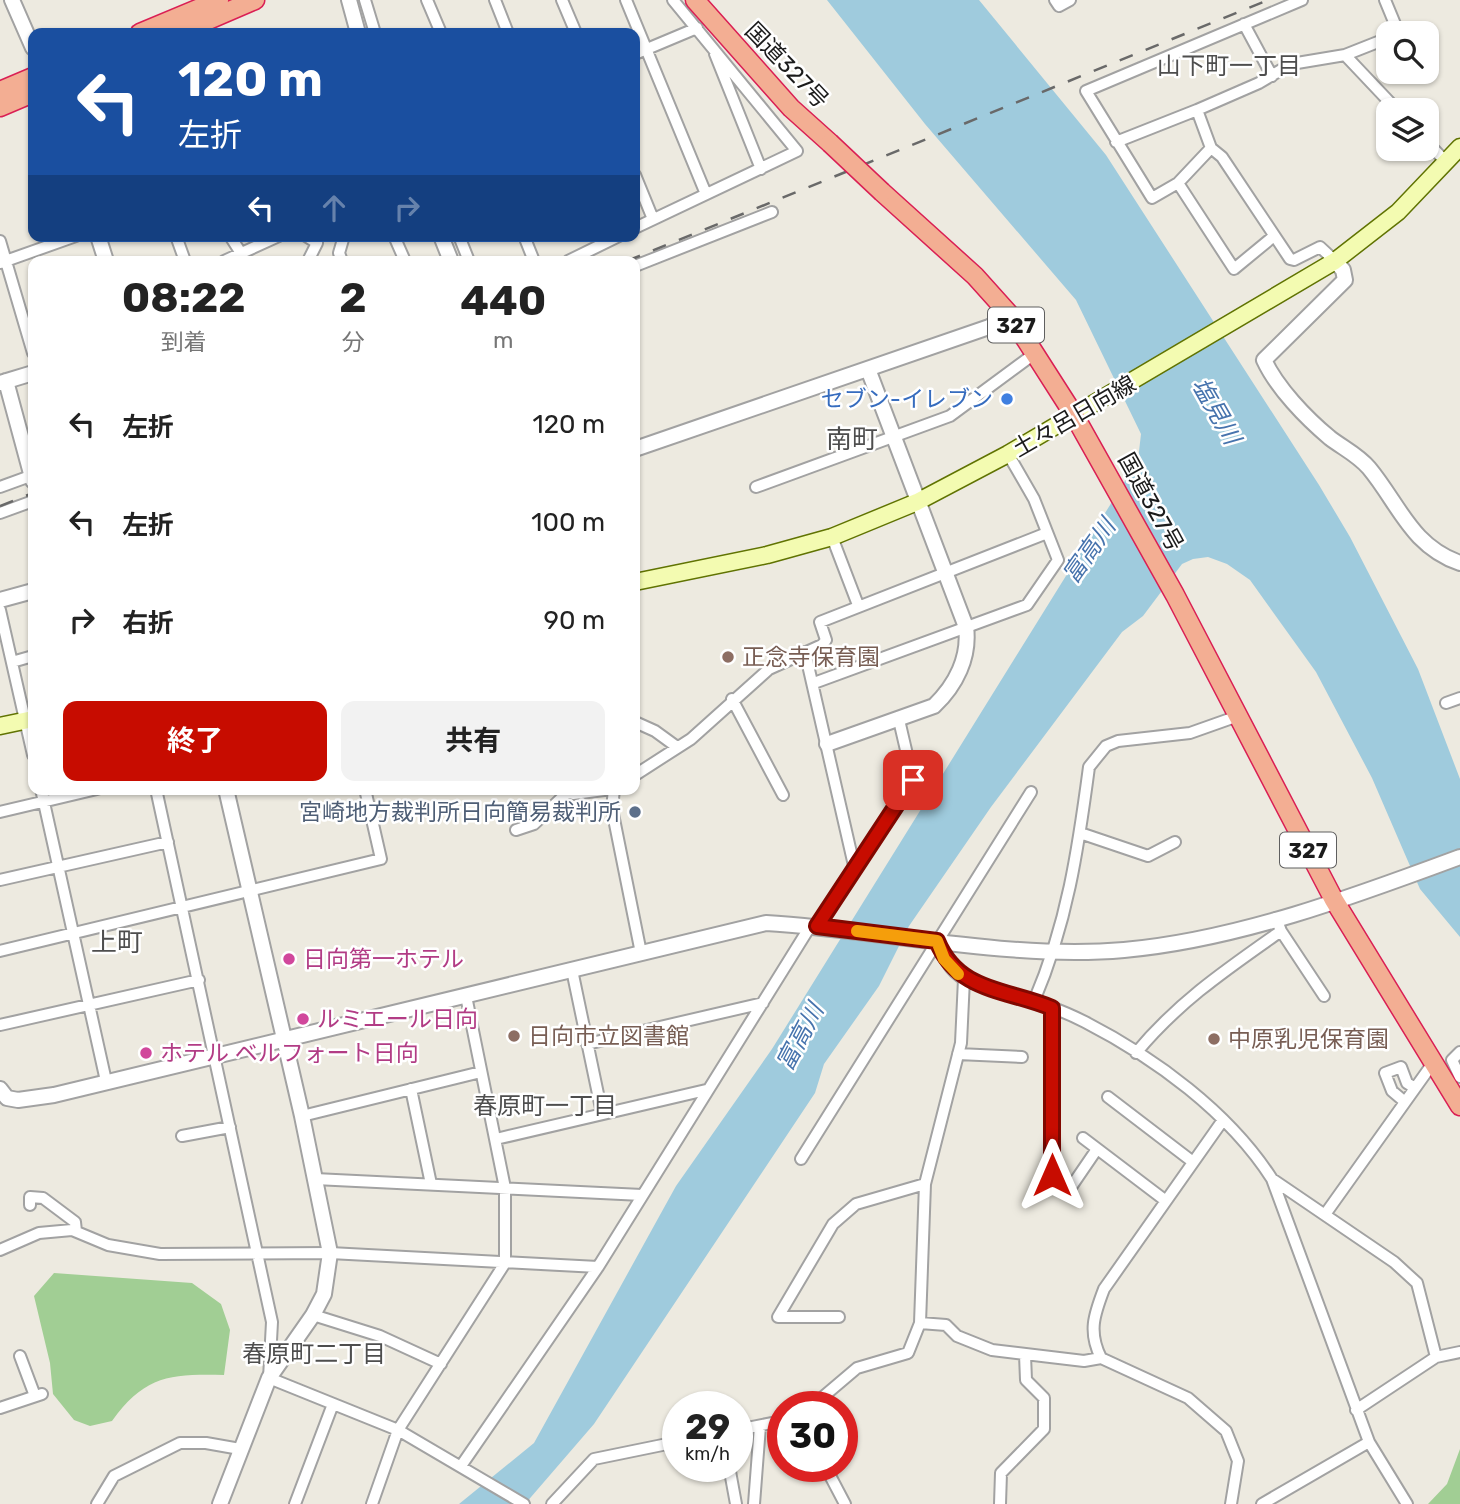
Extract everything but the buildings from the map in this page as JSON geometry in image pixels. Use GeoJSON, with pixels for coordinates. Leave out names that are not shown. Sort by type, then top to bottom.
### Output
{"type":"FeatureCollection","features":[{"type":"Feature","properties":{"kind":"highway"},"geometry":{"type":"LineString","coordinates":[[149,28],[191,6],[219,0]]}},
{"type":"Feature","properties":{"kind":"highway"},"geometry":{"type":"LineString","coordinates":[[190,28],[255,0]]}},
{"type":"Feature","properties":{"kind":"highway","name":"国道327号"},"geometry":{"type":"LineString","coordinates":[[695,0],[765,80],[975,276],[1010,315],[1034,355],[1080,412],[1116,486],[1334,900],[1460,1106]]}},
{"type":"Feature","properties":{"kind":"highway"},"geometry":{"type":"LineString","coordinates":[[0,91],[28,79]]}},
{"type":"Feature","properties":{"kind":"highway"},"geometry":{"type":"LineString","coordinates":[[0,107],[28,95]]}},
{"type":"Feature","properties":{"kind":"main road","name":"土々呂日向線"},"geometry":{"type":"LineString","coordinates":[[640,581],[767,555],[832,537],[918,502],[1008,454],[1335,261],[1398,212],[1460,147]]}},
{"type":"Feature","properties":{"kind":"main road"},"geometry":{"type":"LineString","coordinates":[[0,726],[28,720]]}},
{"type":"Feature","properties":{"kind":"street"},"geometry":{"type":"LineString","coordinates":[[349,0],[357,28]]}},
{"type":"Feature","properties":{"kind":"street"},"geometry":{"type":"LineString","coordinates":[[365,0],[373,28]]}},
{"type":"Feature","properties":{"kind":"street"},"geometry":{"type":"LineString","coordinates":[[427,0],[439,28]]}},
{"type":"Feature","properties":{"kind":"street"},"geometry":{"type":"LineString","coordinates":[[495,0],[506,28]]}},
{"type":"Feature","properties":{"kind":"street"},"geometry":{"type":"LineString","coordinates":[[562,0],[574,28]]}},
{"type":"Feature","properties":{"kind":"street"},"geometry":{"type":"LineString","coordinates":[[625,0],[637,28]]}},
{"type":"Feature","properties":{"kind":"street"},"geometry":{"type":"LineString","coordinates":[[640,226],[797,151],[673,0]]}},
{"type":"Feature","properties":{"kind":"street"},"geometry":{"type":"LineString","coordinates":[[1055,0],[1059,6],[1070,0]]}},
{"type":"Feature","properties":{"kind":"street"},"geometry":{"type":"LineString","coordinates":[[1211,148],[1178,183],[1152,198],[1086,91],[1302,0]]}},
{"type":"Feature","properties":{"kind":"street"},"geometry":{"type":"LineString","coordinates":[[1385,0],[1393,21]]}},
{"type":"Feature","properties":{"kind":"street"},"geometry":{"type":"LineString","coordinates":[[0,4],[15,3],[28,36]]}},
{"type":"Feature","properties":{"kind":"street"},"geometry":{"type":"LineString","coordinates":[[1244,24],[1272,75]]}},
{"type":"Feature","properties":{"kind":"street"},"geometry":{"type":"LineString","coordinates":[[640,52],[697,28]]}},
{"type":"Feature","properties":{"kind":"street"},"geometry":{"type":"LineString","coordinates":[[640,35],[706,194]]}},
{"type":"Feature","properties":{"kind":"street"},"geometry":{"type":"LineString","coordinates":[[1116,142],[1197,110],[1291,64],[1345,55],[1376,43]]}},
{"type":"Feature","properties":{"kind":"street"},"geometry":{"type":"LineString","coordinates":[[710,44],[761,169]]}},
{"type":"Feature","properties":{"kind":"street"},"geometry":{"type":"LineString","coordinates":[[1345,55],[1386,98]]}},
{"type":"Feature","properties":{"kind":"street"},"geometry":{"type":"LineString","coordinates":[[1197,110],[1211,148],[1222,157],[1290,259],[1294,260],[1320,247],[1335,261],[1345,281],[1264,360],[1285,391],[1331,438],[1368,467],[1416,537],[1443,557],[1460,563]]}},
{"type":"Feature","properties":{"kind":"street"},"geometry":{"type":"LineString","coordinates":[[1439,155],[1446,162]]}},
{"type":"Feature","properties":{"kind":"street"},"geometry":{"type":"LineString","coordinates":[[1178,183],[1234,269],[1275,236]]}},
{"type":"Feature","properties":{"kind":"street"},"geometry":{"type":"LineString","coordinates":[[640,187],[653,219]]}},
{"type":"Feature","properties":{"kind":"street"},"geometry":{"type":"LineString","coordinates":[[640,264],[772,212]]}},
{"type":"Feature","properties":{"kind":"street"},"geometry":{"type":"LineString","coordinates":[[0,241],[28,337]]}},
{"type":"Feature","properties":{"kind":"street"},"geometry":{"type":"LineString","coordinates":[[4,262],[59,242]]}},
{"type":"Feature","properties":{"kind":"street"},"geometry":{"type":"LineString","coordinates":[[246,256],[269,242]]}},
{"type":"Feature","properties":{"kind":"street"},"geometry":{"type":"LineString","coordinates":[[594,242],[596,248]]}},
{"type":"Feature","properties":{"kind":"street"},"geometry":{"type":"LineString","coordinates":[[579,256],[608,242]]}},
{"type":"Feature","properties":{"kind":"street"},"geometry":{"type":"LineString","coordinates":[[310,256],[317,243],[338,256]]}},
{"type":"Feature","properties":{"kind":"street"},"geometry":{"type":"LineString","coordinates":[[640,447],[989,327],[1010,315]]}},
{"type":"Feature","properties":{"kind":"street"},"geometry":{"type":"LineString","coordinates":[[756,487],[950,416],[1034,355]]}},
{"type":"Feature","properties":{"kind":"street"},"geometry":{"type":"LineString","coordinates":[[827,744],[934,706],[943,697],[966,658],[966,627],[868,369]]}},
{"type":"Feature","properties":{"kind":"street"},"geometry":{"type":"LineString","coordinates":[[28,374],[3,382],[28,461]]}},
{"type":"Feature","properties":{"kind":"street"},"geometry":{"type":"LineString","coordinates":[[814,683],[1027,605],[1058,560],[1034,499],[1008,454]]}},
{"type":"Feature","properties":{"kind":"street"},"geometry":{"type":"LineString","coordinates":[[0,487],[28,479]]}},
{"type":"Feature","properties":{"kind":"street"},"geometry":{"type":"LineString","coordinates":[[0,513],[28,503]]}},
{"type":"Feature","properties":{"kind":"street"},"geometry":{"type":"LineString","coordinates":[[640,772],[697,735],[732,699],[769,669],[826,640],[820,622],[1047,533]]}},
{"type":"Feature","properties":{"kind":"street"},"geometry":{"type":"LineString","coordinates":[[832,537],[858,605]]}},
{"type":"Feature","properties":{"kind":"street"},"geometry":{"type":"LineString","coordinates":[[0,600],[28,592]]}},
{"type":"Feature","properties":{"kind":"street"},"geometry":{"type":"LineString","coordinates":[[0,610],[28,717]]}},
{"type":"Feature","properties":{"kind":"street"},"geometry":{"type":"LineString","coordinates":[[805,652],[855,870]]}},
{"type":"Feature","properties":{"kind":"street"},"geometry":{"type":"LineString","coordinates":[[12,662],[28,657]]}},
{"type":"Feature","properties":{"kind":"street"},"geometry":{"type":"LineString","coordinates":[[1446,704],[1460,698]]}},
{"type":"Feature","properties":{"kind":"street"},"geometry":{"type":"LineString","coordinates":[[732,699],[783,795]]}},
{"type":"Feature","properties":{"kind":"street"},"geometry":{"type":"LineString","coordinates":[[1034,1001],[1054,951],[1074,874],[1089,767],[1106,746],[1118,741],[1190,733],[1238,716]]}},
{"type":"Feature","properties":{"kind":"street"},"geometry":{"type":"LineString","coordinates":[[465,1468],[598,1267],[706,1090],[913,780],[899,720]]}},
{"type":"Feature","properties":{"kind":"street"},"geometry":{"type":"LineString","coordinates":[[640,724],[677,747]]}},
{"type":"Feature","properties":{"kind":"street"},"geometry":{"type":"LineString","coordinates":[[801,1159],[935,941],[1031,792]]}},
{"type":"Feature","properties":{"kind":"street"},"geometry":{"type":"LineString","coordinates":[[42,795],[106,1081]]}},
{"type":"Feature","properties":{"kind":"street"},"geometry":{"type":"LineString","coordinates":[[0,812],[73,795]]}},
{"type":"Feature","properties":{"kind":"street"},"geometry":{"type":"LineString","coordinates":[[157,795],[215,1055],[255,1254],[272,1322],[269,1378]]}},
{"type":"Feature","properties":{"kind":"street"},"geometry":{"type":"LineString","coordinates":[[220,1504],[269,1378],[313,1315],[324,1294],[330,1253],[302,1116],[227,795]]}},
{"type":"Feature","properties":{"kind":"street"},"geometry":{"type":"LineString","coordinates":[[0,951],[381,859],[366,795]]}},
{"type":"Feature","properties":{"kind":"street"},"geometry":{"type":"LineString","coordinates":[[516,830],[534,824],[562,795]]}},
{"type":"Feature","properties":{"kind":"street"},"geometry":{"type":"LineString","coordinates":[[613,795],[612,809],[641,953]]}},
{"type":"Feature","properties":{"kind":"street"},"geometry":{"type":"LineString","coordinates":[[1080,833],[1148,856],[1175,842]]}},
{"type":"Feature","properties":{"kind":"street"},"geometry":{"type":"LineString","coordinates":[[0,880],[168,842]]}},
{"type":"Feature","properties":{"kind":"street"},"geometry":{"type":"LineString","coordinates":[[0,1089],[7,1098],[18,1100],[54,1095],[284,1037],[766,923],[1054,951],[1123,950],[1278,924],[1334,900],[1460,857]]}},
{"type":"Feature","properties":{"kind":"street"},"geometry":{"type":"LineString","coordinates":[[1278,924],[1324,996]]}},
{"type":"Feature","properties":{"kind":"street"},"geometry":{"type":"LineString","coordinates":[[1136,1053],[1165,1018],[1278,924]]}},
{"type":"Feature","properties":{"kind":"street"},"geometry":{"type":"LineString","coordinates":[[935,941],[944,959],[964,979],[1052,1008],[1084,1022],[1136,1053],[1223,1120],[1259,1159],[1272,1179],[1369,1442],[1408,1504]]}},
{"type":"Feature","properties":{"kind":"street"},"geometry":{"type":"LineString","coordinates":[[572,970],[602,1113]]}},
{"type":"Feature","properties":{"kind":"street"},"geometry":{"type":"LineString","coordinates":[[830,1391],[857,1368],[908,1353],[920,1322],[925,1184],[958,1054],[964,979]]}},
{"type":"Feature","properties":{"kind":"street"},"geometry":{"type":"LineString","coordinates":[[0,1025],[199,980]]}},
{"type":"Feature","properties":{"kind":"street"},"geometry":{"type":"LineString","coordinates":[[372,1504],[398,1430],[505,1263],[505,1188],[466,996]]}},
{"type":"Feature","properties":{"kind":"street"},"geometry":{"type":"LineString","coordinates":[[587,1044],[763,1003]]}},
{"type":"Feature","properties":{"kind":"street"},"geometry":{"type":"LineString","coordinates":[[1052,1008],[1052,1175]]}},
{"type":"Feature","properties":{"kind":"street"},"geometry":{"type":"LineString","coordinates":[[1460,1052],[1452,1060],[1460,1077]]}},
{"type":"Feature","properties":{"kind":"street"},"geometry":{"type":"LineString","coordinates":[[958,1054],[1022,1057]]}},
{"type":"Feature","properties":{"kind":"street"},"geometry":{"type":"LineString","coordinates":[[1326,1213],[1433,1063]]}},
{"type":"Feature","properties":{"kind":"street"},"geometry":{"type":"LineString","coordinates":[[1405,1102],[1392,1091],[1385,1073],[1401,1067],[1407,1083],[1415,1088]]}},
{"type":"Feature","properties":{"kind":"street"},"geometry":{"type":"LineString","coordinates":[[302,1116],[481,1072]]}},
{"type":"Feature","properties":{"kind":"street"},"geometry":{"type":"LineString","coordinates":[[411,1089],[431,1184]]}},
{"type":"Feature","properties":{"kind":"street"},"geometry":{"type":"LineString","coordinates":[[496,1139],[706,1090]]}},
{"type":"Feature","properties":{"kind":"street"},"geometry":{"type":"LineString","coordinates":[[1108,1097],[1193,1162]]}},
{"type":"Feature","properties":{"kind":"street"},"geometry":{"type":"LineString","coordinates":[[1223,1120],[1104,1289],[1096,1310],[1092,1340],[1101,1357],[1188,1398],[1226,1431],[1238,1461],[1231,1504]]}},
{"type":"Feature","properties":{"kind":"street"},"geometry":{"type":"LineString","coordinates":[[182,1136],[230,1127]]}},
{"type":"Feature","properties":{"kind":"street"},"geometry":{"type":"LineString","coordinates":[[1083,1138],[1166,1202]]}},
{"type":"Feature","properties":{"kind":"street"},"geometry":{"type":"LineString","coordinates":[[1069,1190],[1097,1149]]}},
{"type":"Feature","properties":{"kind":"street"},"geometry":{"type":"LineString","coordinates":[[1272,1179],[1326,1213],[1394,1262],[1417,1283],[1436,1357]]}},
{"type":"Feature","properties":{"kind":"street"},"geometry":{"type":"LineString","coordinates":[[316,1180],[642,1195]]}},
{"type":"Feature","properties":{"kind":"street"},"geometry":{"type":"LineString","coordinates":[[839,1317],[778,1317],[833,1224],[856,1204],[925,1184]]}},
{"type":"Feature","properties":{"kind":"street"},"geometry":{"type":"LineString","coordinates":[[30,1205],[30,1197],[43,1198],[75,1222],[76,1231]]}},
{"type":"Feature","properties":{"kind":"street"},"geometry":{"type":"LineString","coordinates":[[0,1250],[40,1233],[76,1231],[108,1245],[134,1252],[330,1253],[598,1267]]}},
{"type":"Feature","properties":{"kind":"street"},"geometry":{"type":"LineString","coordinates":[[313,1315],[380,1336],[441,1364]]}},
{"type":"Feature","properties":{"kind":"street"},"geometry":{"type":"LineString","coordinates":[[920,1322],[946,1325],[957,1336],[992,1350],[1084,1361],[1101,1357]]}},
{"type":"Feature","properties":{"kind":"street"},"geometry":{"type":"LineString","coordinates":[[1356,1410],[1436,1357],[1460,1352]]}},
{"type":"Feature","properties":{"kind":"street"},"geometry":{"type":"LineString","coordinates":[[1001,1504],[1001,1473],[1044,1429],[1044,1398],[1026,1380],[1025,1355]]}},
{"type":"Feature","properties":{"kind":"street"},"geometry":{"type":"LineString","coordinates":[[0,1408],[38,1395],[20,1356]]}},
{"type":"Feature","properties":{"kind":"street"},"geometry":{"type":"LineString","coordinates":[[269,1378],[398,1430],[524,1504]]}},
{"type":"Feature","properties":{"kind":"street"},"geometry":{"type":"LineString","coordinates":[[295,1504],[333,1404]]}},
{"type":"Feature","properties":{"kind":"street"},"geometry":{"type":"LineString","coordinates":[[753,1427],[767,1424]]}},
{"type":"Feature","properties":{"kind":"street"},"geometry":{"type":"LineString","coordinates":[[753,1504],[760,1426]]}},
{"type":"Feature","properties":{"kind":"street"},"geometry":{"type":"LineString","coordinates":[[1262,1504],[1369,1442]]}},
{"type":"Feature","properties":{"kind":"street"},"geometry":{"type":"LineString","coordinates":[[97,1504],[114,1476],[180,1443],[206,1443],[240,1449]]}},
{"type":"Feature","properties":{"kind":"street"},"geometry":{"type":"LineString","coordinates":[[552,1504],[594,1459],[662,1445]]}},
{"type":"Feature","properties":{"kind":"street"},"geometry":{"type":"LineString","coordinates":[[732,1482],[737,1504]]}},
{"type":"Feature","properties":{"kind":"street"},"geometry":{"type":"LineString","coordinates":[[833,1482],[844,1503]]}},
{"type":"Feature","properties":{"kind":"green space"},"geometry":{"type":"Polygon","coordinates":[[[54,1273],[192,1283],[221,1304],[230,1330],[224,1375],[189,1375],[160,1380],[136,1394],[112,1421],[90,1426],[74,1420],[53,1394],[50,1363],[34,1296],[54,1273]]]}},
{"type":"Feature","properties":{"kind":"green space"},"geometry":{"type":"Polygon","coordinates":[[[1460,1449],[1460,1504],[1428,1504],[1447,1484],[1460,1449]]]}},
{"type":"Feature","properties":{"kind":"water"},"geometry":{"type":"Polygon","coordinates":[[[827,0],[979,0],[1106,155],[1319,485],[1350,537],[1418,669],[1460,779],[1460,937],[1420,889],[1372,778],[1316,672],[1250,580],[1227,564],[1208,557],[1182,564],[1143,616],[1122,632],[991,807],[909,926],[879,986],[824,1064],[815,1093],[594,1424],[525,1504],[459,1504],[534,1443],[676,1186],[772,1049],[1138,460],[1141,434],[1076,300],[925,124],[827,0]]]}},
{"type":"Feature","properties":{"kind":"railway"},"geometry":{"type":"LineString","coordinates":[[639,256],[1268,0]]}},
{"type":"Feature","properties":{"kind":"railway"},"geometry":{"type":"LineString","coordinates":[[0,506],[28,495]]}},
{"type":"Feature","properties":{"kind":"slow traffic"},"geometry":{"type":"LineString","coordinates":[[857,931],[937,941],[944,959],[958,974]]}},
{"type":"Feature","properties":{"kind":"place","name":"セブン-イレブン"},"geometry":{"type":"Point","coordinates":[1007,399]}},
{"type":"Feature","properties":{"kind":"place","name":"正念寺保育園"},"geometry":{"type":"Point","coordinates":[728,657]}},
{"type":"Feature","properties":{"kind":"place","name":"宮崎地方裁判所日向簡易裁判所"},"geometry":{"type":"Point","coordinates":[635,812]}},
{"type":"Feature","properties":{"kind":"place","name":"日向第一ホテル"},"geometry":{"type":"Point","coordinates":[289,959]}},
{"type":"Feature","properties":{"kind":"place","name":"ルミエール日向"},"geometry":{"type":"Point","coordinates":[303,1019]}},
{"type":"Feature","properties":{"kind":"place","name":"日向市立図書館"},"geometry":{"type":"Point","coordinates":[514,1036]}},
{"type":"Feature","properties":{"kind":"place","name":"中原乳児保育園"},"geometry":{"type":"Point","coordinates":[1214,1039]}},
{"type":"Feature","properties":{"kind":"place","name":"ホテル ベルフォート日向"},"geometry":{"type":"Point","coordinates":[146,1053]}},
{"type":"Feature","properties":{"kind":"district","name":"山下町一丁目"},"geometry":{"type":"Point","coordinates":[1229,66]}},
{"type":"Feature","properties":{"kind":"district","name":"南町"},"geometry":{"type":"Point","coordinates":[852,439]}},
{"type":"Feature","properties":{"kind":"district","name":"上町"},"geometry":{"type":"Point","coordinates":[117,942]}},
{"type":"Feature","properties":{"kind":"district","name":"春原町一丁目"},"geometry":{"type":"Point","coordinates":[545,1106]}},
{"type":"Feature","properties":{"kind":"district","name":"春原町二丁目"},"geometry":{"type":"Point","coordinates":[314,1354]}},
{"type":"Feature","properties":{"kind":"route"},"geometry":{"type":"LineString","coordinates":[[913,780],[817,926],[937,941],[944,959],[964,979],[1052,1008],[1052,1175]]}},
{"type":"Feature","properties":{"kind":"water label","name":"塩見川"},"geometry":{"type":"Point","coordinates":[1216,411]}},
{"type":"Feature","properties":{"kind":"water label","name":"富高川"},"geometry":{"type":"Point","coordinates":[1089,551]}},
{"type":"Feature","properties":{"kind":"water label","name":"富高川"},"geometry":{"type":"Point","coordinates":[800,1037]}}]}
